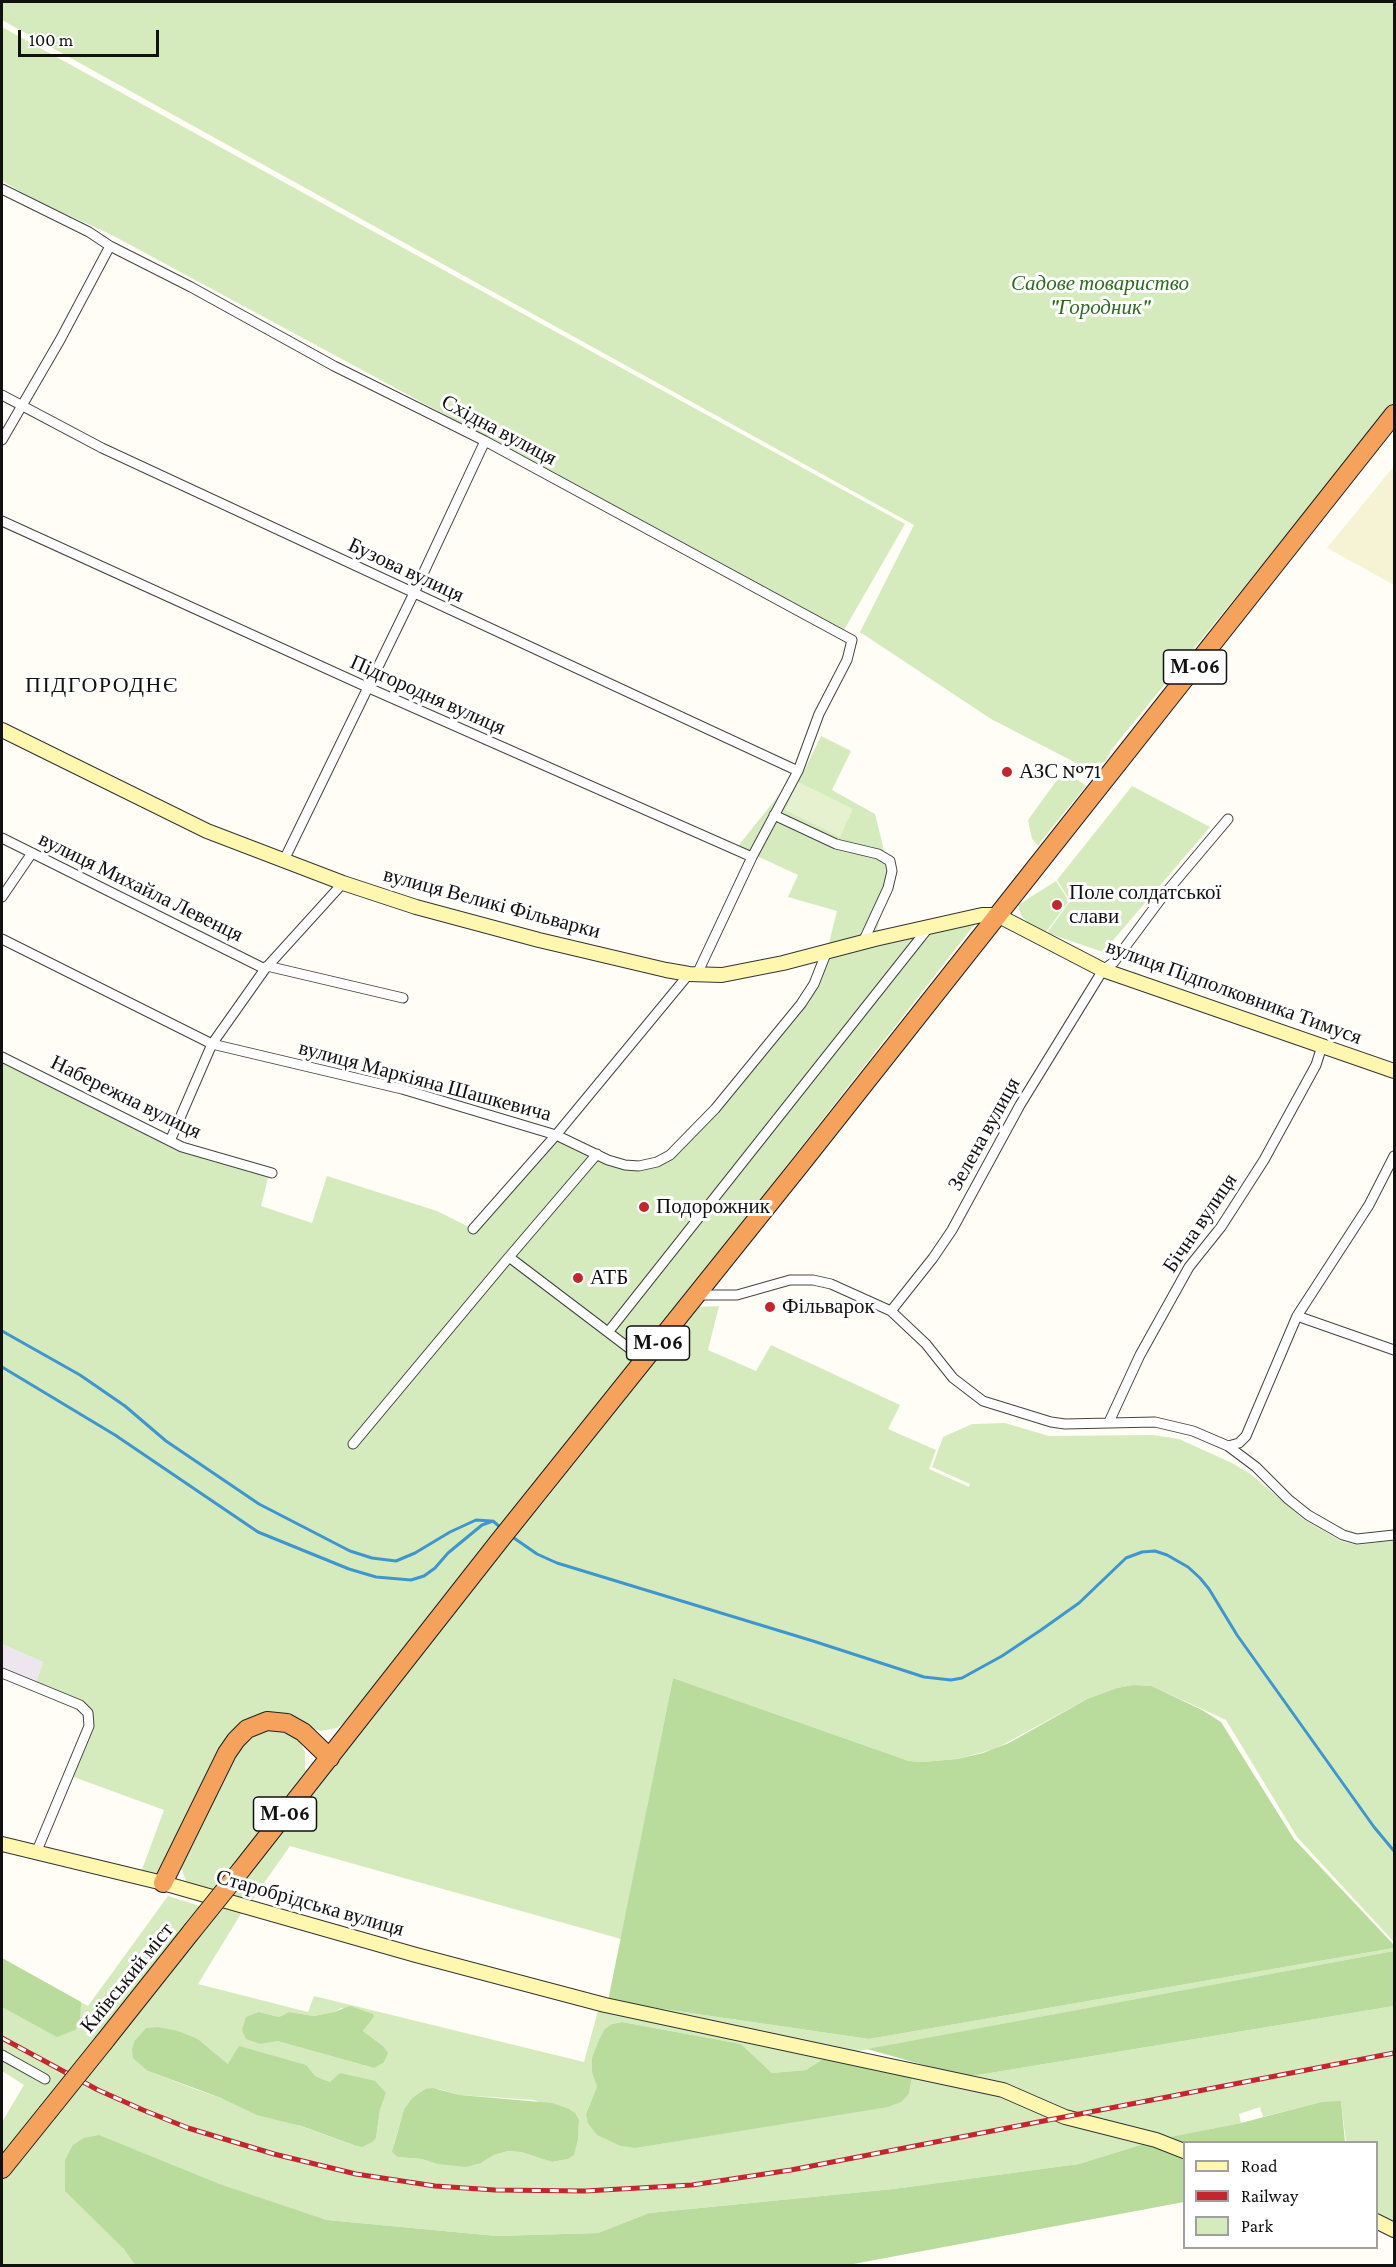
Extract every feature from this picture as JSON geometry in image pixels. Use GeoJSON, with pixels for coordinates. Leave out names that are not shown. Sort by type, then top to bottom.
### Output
{"type":"FeatureCollection","features":[{"type":"Feature","properties":{"kind":"highway","name":"М-06"},"geometry":{"type":"LineString","coordinates":[[330,1758],[500,1540],[646,1361],[1395,414]]}},
{"type":"Feature","properties":{"kind":"highway"},"geometry":{"type":"LineString","coordinates":[[164,1883],[227,1753],[247,1729],[267,1721],[287,1723],[303,1732],[330,1758]]}},
{"type":"Feature","properties":{"kind":"highway","name":"Київський міст"},"geometry":{"type":"LineString","coordinates":[[2,2169],[330,1758]]}},
{"type":"Feature","properties":{"kind":"street","name":"Східна вулиця"},"geometry":{"type":"LineString","coordinates":[[2,189],[89,232],[110,246],[191,287],[334,366],[484,441],[852,640],[847,660],[819,714],[798,771]]}},
{"type":"Feature","properties":{"kind":"street"},"geometry":{"type":"LineString","coordinates":[[2,440],[60,340],[110,246]]}},
{"type":"Feature","properties":{"kind":"street","name":"Бузова вулиця"},"geometry":{"type":"LineString","coordinates":[[2,395],[21,407],[113,453],[798,771]]}},
{"type":"Feature","properties":{"kind":"street"},"geometry":{"type":"LineString","coordinates":[[284,860],[414,594],[484,441]]}},
{"type":"Feature","properties":{"kind":"street","name":"Підгородня вулиця"},"geometry":{"type":"LineString","coordinates":[[2,520],[369,688],[753,857]]}},
{"type":"Feature","properties":{"kind":"street","name":"вулиця Великі Фільварки"},"geometry":{"type":"LineString","coordinates":[[2,730],[207,831],[343,884],[427,910],[574,948],[693,974],[722,975],[738,972],[982,915],[997,915]]}},
{"type":"Feature","properties":{"kind":"street"},"geometry":{"type":"LineString","coordinates":[[473,1229],[693,974],[798,771]]}},
{"type":"Feature","properties":{"kind":"street"},"geometry":{"type":"LineString","coordinates":[[774,816],[836,844],[878,854],[890,861],[892,872],[888,888],[863,942]]}},
{"type":"Feature","properties":{"kind":"street","name":"Зелена вулиця"},"geometry":{"type":"LineString","coordinates":[[891,1311],[952,1230],[1020,1105],[1103,970],[1114,963],[1163,896],[1228,819]]}},
{"type":"Feature","properties":{"kind":"street","name":"вулиця Михайла Левенця"},"geometry":{"type":"LineString","coordinates":[[2,838],[266,967],[403,998]]}},
{"type":"Feature","properties":{"kind":"street"},"geometry":{"type":"LineString","coordinates":[[2,897],[32,853]]}},
{"type":"Feature","properties":{"kind":"street"},"geometry":{"type":"LineString","coordinates":[[170,1141],[212,1044],[266,967],[343,884]]}},
{"type":"Feature","properties":{"kind":"street","name":"вулиця Підполковника Тимуся"},"geometry":{"type":"LineString","coordinates":[[997,915],[1103,970],[1395,1071]]}},
{"type":"Feature","properties":{"kind":"street"},"geometry":{"type":"LineString","coordinates":[[609,1331],[929,927]]}},
{"type":"Feature","properties":{"kind":"street","name":"вулиця Маркіяна Шашкевича"},"geometry":{"type":"LineString","coordinates":[[2,939],[212,1044],[402,1089],[556,1135],[625,1165],[639,1166],[657,1162],[670,1155],[715,1108],[801,1004],[814,984],[827,951]]}},
{"type":"Feature","properties":{"kind":"street","name":"Бічна вулиця"},"geometry":{"type":"LineString","coordinates":[[1109,1422],[1140,1355],[1189,1267],[1221,1227],[1264,1160],[1316,1065],[1322,1046]]}},
{"type":"Feature","properties":{"kind":"street","name":"Набережна вулиця"},"geometry":{"type":"LineString","coordinates":[[2,1057],[200,1154],[272,1173]]}},
{"type":"Feature","properties":{"kind":"street"},"geometry":{"type":"LineString","coordinates":[[353,1444],[597,1154]]}},
{"type":"Feature","properties":{"kind":"street"},"geometry":{"type":"LineString","coordinates":[[1228,1446],[1239,1443],[1246,1436],[1297,1316],[1369,1205],[1395,1156]]}},
{"type":"Feature","properties":{"kind":"street"},"geometry":{"type":"LineString","coordinates":[[509,1257],[646,1361]]}},
{"type":"Feature","properties":{"kind":"street"},"geometry":{"type":"LineString","coordinates":[[696,1295],[737,1295],[784,1281],[813,1280],[839,1287],[891,1311],[926,1344],[953,1378],[983,1401],[1051,1422],[1065,1424],[1155,1422],[1193,1431],[1228,1446],[1256,1467],[1288,1499],[1308,1515],[1343,1535],[1357,1539],[1395,1535]]}},
{"type":"Feature","properties":{"kind":"street"},"geometry":{"type":"LineString","coordinates":[[1297,1316],[1395,1350]]}},
{"type":"Feature","properties":{"kind":"street"},"geometry":{"type":"LineString","coordinates":[[2,1673],[80,1705],[88,1713],[89,1726],[36,1852]]}},
{"type":"Feature","properties":{"kind":"street","name":"Старобрідська вулиця"},"geometry":{"type":"LineString","coordinates":[[2,1844],[164,1883],[416,1955],[605,2005],[1003,2090],[1065,2117],[1156,2140],[1183,2150]]}},
{"type":"Feature","properties":{"kind":"street"},"geometry":{"type":"LineString","coordinates":[[2,2055],[45,2079]]}},
{"type":"Feature","properties":{"kind":"street"},"geometry":{"type":"LineString","coordinates":[[1378,2222],[1395,2230]]}},
{"type":"Feature","properties":{"kind":"shaded area"},"geometry":{"type":"Polygon","coordinates":[[[1394,466],[1394,585],[1327,548],[1394,466]]]}},
{"type":"Feature","properties":{"kind":"shaded area"},"geometry":{"type":"Polygon","coordinates":[[[2,1644],[43,1662],[35,1686],[2,1673],[2,1644]]]}},
{"type":"Feature","properties":{"kind":"green space","name":"Садове товариство \"Городник\""},"geometry":{"type":"Polygon","coordinates":[[[2,2],[1394,2],[1394,403],[1111,750],[1106,761],[1092,767],[1084,767],[991,719],[860,632],[914,525],[2,20],[2,2]]]}},
{"type":"Feature","properties":{"kind":"green space"},"geometry":{"type":"Polygon","coordinates":[[[2,27],[905,524],[844,630],[110,234],[37,201],[2,181],[2,27]]]}},
{"type":"Feature","properties":{"kind":"green space"},"geometry":{"type":"Polygon","coordinates":[[[821,736],[851,751],[832,790],[875,814],[889,882],[875,938],[982,915],[635,1360],[347,1721],[337,1728],[320,1731],[305,1726],[258,1718],[158,1875],[141,1872],[164,1810],[71,1776],[88,1713],[35,1686],[43,1662],[2,1644],[2,1063],[168,1146],[269,1174],[261,1206],[312,1223],[327,1176],[437,1211],[473,1229],[556,1135],[625,1165],[670,1155],[801,1004],[827,951],[837,911],[788,897],[798,875],[759,857],[735,850],[798,771],[803,773],[821,736]]]}},
{"type":"Feature","properties":{"kind":"green space"},"geometry":{"type":"Polygon","coordinates":[[[1075,778],[1086,786],[1038,845],[1032,839],[1028,820],[1057,780],[1075,778]]]}},
{"type":"Feature","properties":{"kind":"green space"},"geometry":{"type":"Polygon","coordinates":[[[798,782],[853,809],[840,837],[785,810],[798,782]]]}},
{"type":"Feature","properties":{"kind":"green space"},"geometry":{"type":"Polygon","coordinates":[[[1132,786],[1210,827],[1103,952],[1047,933],[1070,901],[1057,880],[1132,786]]]}},
{"type":"Feature","properties":{"kind":"green space"},"geometry":{"type":"Polygon","coordinates":[[[1056,881],[1069,901],[1046,932],[1027,922],[1021,915],[1018,905],[1056,881]]]}},
{"type":"Feature","properties":{"kind":"green space"},"geometry":{"type":"Polygon","coordinates":[[[719,1306],[708,1350],[756,1371],[771,1345],[900,1405],[888,1429],[936,1450],[929,1469],[969,1487],[970,1484],[932,1467],[943,1437],[972,1424],[1005,1423],[1049,1436],[1153,1435],[1179,1439],[1232,1463],[1252,1475],[1303,1519],[1341,1541],[1357,1545],[1394,1540],[1394,1942],[1297,1837],[1226,1720],[1152,1686],[1133,1685],[1087,1699],[995,1749],[957,1759],[922,1762],[909,1761],[673,1678],[621,1939],[290,1846],[250,1903],[228,1896],[470,1588],[543,1503],[698,1307],[719,1306]]]}},
{"type":"Feature","properties":{"kind":"green space"},"geometry":{"type":"Polygon","coordinates":[[[673,1678],[909,1761],[922,1762],[957,1759],[983,1753],[1009,1743],[1087,1699],[1117,1688],[1133,1685],[1152,1686],[1202,1710],[1221,1722],[1294,1839],[1394,1945],[1394,1948],[869,2039],[608,2001],[673,1678]]]}},
{"type":"Feature","properties":{"kind":"green space"},"geometry":{"type":"Polygon","coordinates":[[[272,1726],[298,1738],[305,1752],[305,1772],[214,1890],[186,1881],[180,1865],[240,1742],[272,1726]]]}},
{"type":"Feature","properties":{"kind":"green space"},"geometry":{"type":"Polygon","coordinates":[[[168,1896],[200,1906],[2,2159],[2,2122],[24,2085],[2,2071],[2,1958],[88,2006],[168,1896]]]}},
{"type":"Feature","properties":{"kind":"green space"},"geometry":{"type":"Polygon","coordinates":[[[220,1907],[242,1912],[198,1984],[308,2012],[314,1996],[584,2062],[599,2007],[608,2001],[869,2039],[1394,1948],[1394,1951],[826,2057],[806,2070],[772,2073],[741,2044],[622,2022],[612,2024],[597,2086],[586,2114],[636,2148],[894,2105],[909,2094],[912,2078],[966,2077],[1394,2006],[1394,2223],[1378,2215],[1378,2141],[1346,2141],[1341,2102],[1321,2102],[1263,2117],[1260,2107],[1239,2114],[1241,2123],[1156,2140],[1079,2164],[893,2189],[649,2213],[598,2233],[497,2236],[327,2220],[217,2183],[123,2248],[136,2265],[2,2266],[2,2178],[53,2118],[220,1907]],[[341,2008],[334,2012],[314,2016],[289,2012],[279,2017],[259,2012],[277,2041],[374,2068],[383,2046],[363,2031],[374,2017],[341,2008]],[[146,2028],[135,2040],[148,2071],[354,2145],[376,2138],[380,2110],[386,2093],[330,2082],[315,2076],[228,2064],[198,2039],[146,2028]],[[425,2089],[412,2098],[404,2109],[394,2144],[398,2157],[422,2159],[437,2164],[481,2163],[494,2155],[508,2151],[521,2152],[552,2162],[568,2159],[574,2154],[578,2140],[579,2120],[534,2100],[460,2095],[439,2089],[425,2089]]]}},
{"type":"Feature","properties":{"kind":"green space"},"geometry":{"type":"Polygon","coordinates":[[[1394,1951],[1394,2006],[966,2077],[867,2049],[1394,1951]]]}},
{"type":"Feature","properties":{"kind":"green space"},"geometry":{"type":"Polygon","coordinates":[[[2,1958],[81,2002],[80,2022],[75,2030],[57,2037],[2,2007],[2,1958]]]}},
{"type":"Feature","properties":{"kind":"green space"},"geometry":{"type":"Polygon","coordinates":[[[350,2006],[373,2014],[374,2017],[363,2031],[383,2046],[388,2053],[384,2062],[374,2068],[277,2041],[260,2044],[246,2039],[242,2030],[246,2017],[259,2012],[279,2017],[289,2012],[314,2016],[350,2006]]]}},
{"type":"Feature","properties":{"kind":"green space"},"geometry":{"type":"Polygon","coordinates":[[[622,2022],[741,2044],[772,2073],[806,2070],[826,2057],[912,2078],[909,2094],[901,2102],[888,2107],[636,2148],[621,2146],[597,2135],[588,2123],[586,2114],[597,2086],[592,2072],[592,2058],[599,2040],[604,2030],[612,2024],[622,2022]]]}},
{"type":"Feature","properties":{"kind":"green space"},"geometry":{"type":"Polygon","coordinates":[[[158,2027],[178,2031],[198,2039],[228,2064],[239,2046],[306,2065],[315,2076],[330,2082],[340,2073],[375,2081],[386,2093],[380,2110],[376,2138],[362,2147],[354,2145],[301,2126],[257,2115],[221,2098],[148,2071],[133,2058],[132,2049],[135,2040],[146,2028],[158,2027]]]}},
{"type":"Feature","properties":{"kind":"green space"},"geometry":{"type":"Polygon","coordinates":[[[433,2088],[460,2095],[552,2103],[569,2109],[579,2120],[578,2140],[574,2155],[568,2159],[552,2162],[521,2152],[508,2151],[466,2167],[398,2157],[392,2152],[404,2109],[412,2098],[425,2089],[433,2088]]]}},
{"type":"Feature","properties":{"kind":"green space"},"geometry":{"type":"Polygon","coordinates":[[[1341,2101],[1345,2141],[1183,2143],[1170,2137],[1241,2123],[1321,2102],[1341,2101]]]}},
{"type":"Feature","properties":{"kind":"green space"},"geometry":{"type":"Polygon","coordinates":[[[99,2135],[217,2183],[327,2220],[497,2236],[598,2233],[649,2213],[893,2189],[1079,2164],[1156,2140],[1183,2151],[1183,2202],[848,2265],[136,2266],[123,2248],[65,2191],[65,2160],[73,2145],[84,2138],[99,2135]]]}},
{"type":"Feature","properties":{"kind":"waterway"},"geometry":{"type":"LineString","coordinates":[[2,1331],[80,1375],[125,1406],[166,1441],[259,1504],[350,1551],[372,1558],[396,1561],[476,1520],[491,1521]]}},
{"type":"Feature","properties":{"kind":"waterway"},"geometry":{"type":"LineString","coordinates":[[2,1367],[115,1435],[258,1532],[349,1569],[376,1577],[411,1580],[424,1576],[435,1568],[448,1553],[482,1525],[493,1521],[501,1528]]}},
{"type":"Feature","properties":{"kind":"waterway"},"geometry":{"type":"LineString","coordinates":[[511,1536],[537,1554],[557,1563],[924,1677],[951,1680],[962,1678],[1002,1656],[1041,1630],[1079,1603],[1126,1558],[1142,1552],[1155,1551],[1167,1555],[1188,1567],[1209,1589],[1237,1635],[1374,1827],[1394,1851]]}},
{"type":"Feature","properties":{"kind":"railway"},"geometry":{"type":"LineString","coordinates":[[2,2038],[98,2090],[143,2110],[188,2128],[274,2154],[356,2174],[435,2186],[495,2190],[585,2191],[692,2185],[791,2170],[1394,2053]]}},
{"type":"Feature","properties":{"kind":"place","name":"АЗС №71"},"geometry":{"type":"Point","coordinates":[1007,772]}},
{"type":"Feature","properties":{"kind":"place","name":"Поле солдатської слави"},"geometry":{"type":"Point","coordinates":[1057,905]}},
{"type":"Feature","properties":{"kind":"place","name":"Подорожник"},"geometry":{"type":"Point","coordinates":[644,1207]}},
{"type":"Feature","properties":{"kind":"place","name":"АТБ"},"geometry":{"type":"Point","coordinates":[578,1278]}},
{"type":"Feature","properties":{"kind":"place","name":"Фільварок"},"geometry":{"type":"Point","coordinates":[770,1307]}},
{"type":"Feature","properties":{"kind":"district","name":"ПІДГОРОДНЄ"},"geometry":{"type":"Point","coordinates":[102,685]}}]}
